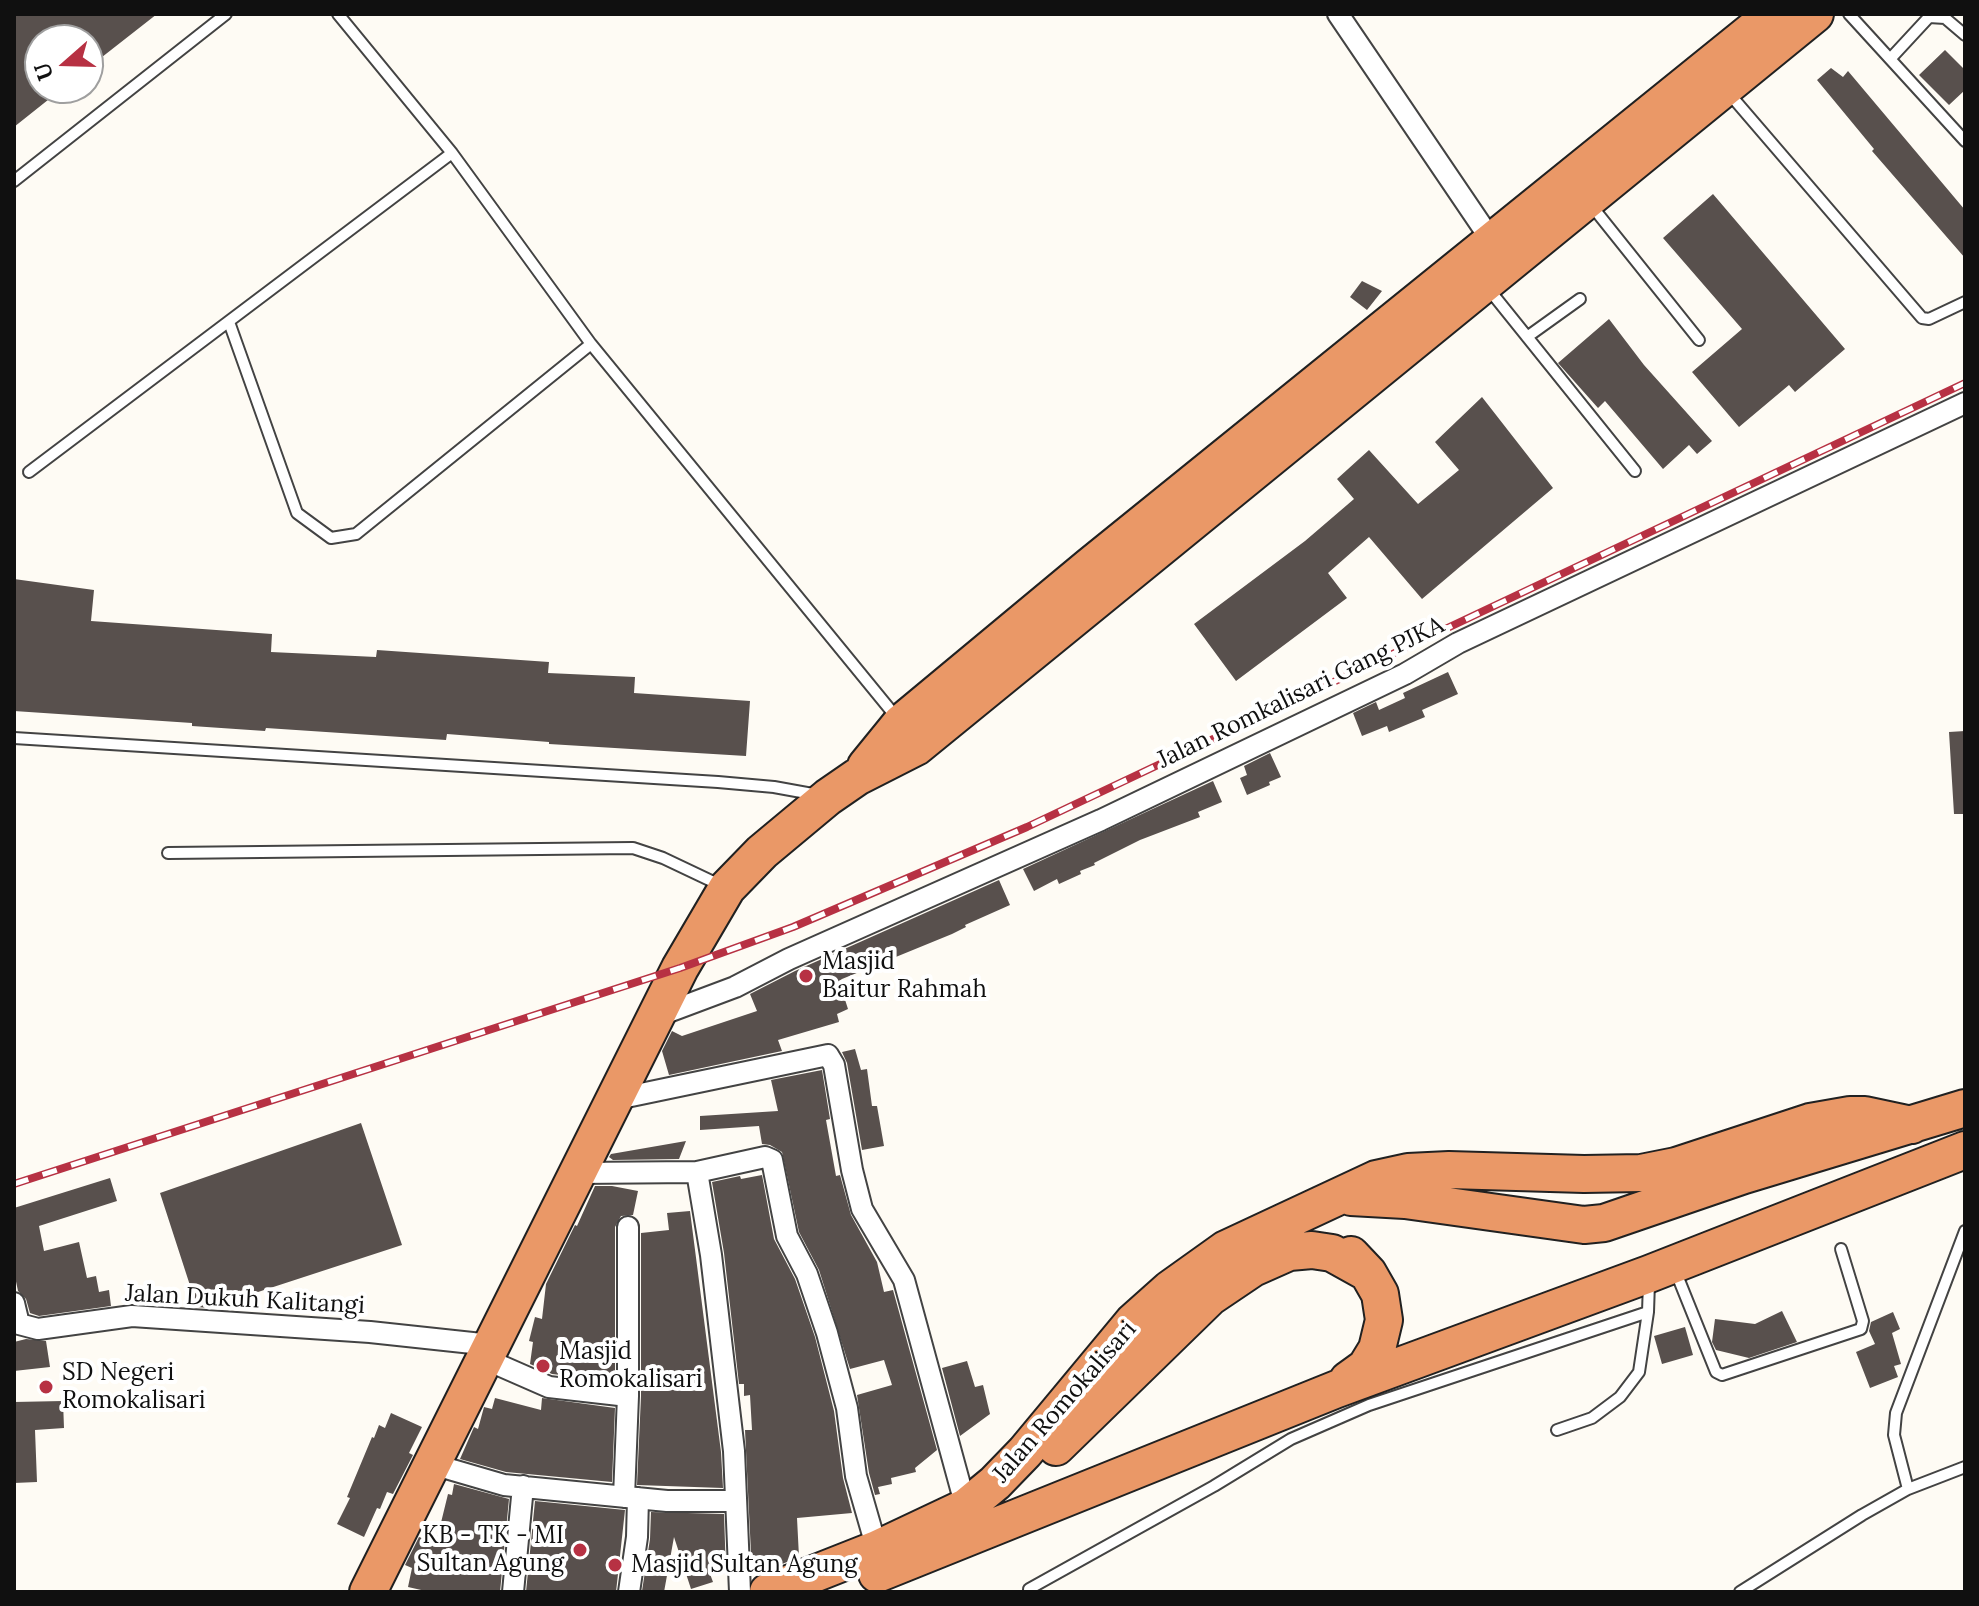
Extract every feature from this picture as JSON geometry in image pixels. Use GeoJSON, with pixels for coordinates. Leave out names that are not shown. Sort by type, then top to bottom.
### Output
{"type":"FeatureCollection","features":[{"type":"Feature","properties":{"kind":"highway"},"geometry":{"type":"LineString","coordinates":[[368,1592],[612,1100],[680,968],[727,888],[762,852],[828,797],[909,735],[1577,189],[1773,14]]}},
{"type":"Feature","properties":{"kind":"highway"},"geometry":{"type":"LineString","coordinates":[[1577,189],[1724,88],[1815,14]]}},
{"type":"Feature","properties":{"kind":"highway"},"geometry":{"type":"LineString","coordinates":[[1338,1197],[1405,1200],[1584,1225],[1604,1223],[1744,1175],[1965,1108]]}},
{"type":"Feature","properties":{"kind":"highway","name":"Jalan Romokalisari"},"geometry":{"type":"LineString","coordinates":[[768,1592],[877,1549],[966,1507],[1025,1452],[1133,1322],[1170,1289],[1226,1249],[1376,1179],[1408,1172],[1641,1173],[1676,1166],[1810,1122],[1865,1115],[1912,1125]]}},
{"type":"Feature","properties":{"kind":"highway","name":"Jalan Romokalisari"},"geometry":{"type":"LineString","coordinates":[[831,1592],[1337,1389],[1661,1270],[1965,1150]]}},
{"type":"Feature","properties":{"kind":"highway"},"geometry":{"type":"LineString","coordinates":[[1262,1231],[1329,1241],[1352,1255],[1368,1273],[1380,1294],[1384,1320],[1377,1349],[1366,1367],[1337,1389]]}},
{"type":"Feature","properties":{"kind":"highway"},"geometry":{"type":"LineString","coordinates":[[966,1507],[1001,1493],[1034,1468],[1210,1297],[1253,1268],[1289,1252],[1312,1250],[1332,1253],[1368,1273]]}},
{"type":"Feature","properties":{"kind":"street"},"geometry":{"type":"LineString","coordinates":[[1338,14],[1487,262]]}},
{"type":"Feature","properties":{"kind":"street","name":"Jalan Romkalisari Gang PJKA"},"geometry":{"type":"LineString","coordinates":[[655,1017],[735,987],[789,959],[1101,820],[1405,674],[1458,643],[1965,403]]}},
{"type":"Feature","properties":{"kind":"street"},"geometry":{"type":"LineString","coordinates":[[612,1100],[828,1055],[834,1065],[862,1209],[904,1280],[966,1507]]}},
{"type":"Feature","properties":{"kind":"street"},"geometry":{"type":"LineString","coordinates":[[577,1173],[697,1172],[765,1157],[772,1160],[787,1236],[807,1274],[827,1333],[847,1408],[856,1476],[877,1549]]}},
{"type":"Feature","properties":{"kind":"street"},"geometry":{"type":"LineString","coordinates":[[697,1172],[734,1451],[740,1592]]}},
{"type":"Feature","properties":{"kind":"street"},"geometry":{"type":"LineString","coordinates":[[628,1227],[628,1396],[631,1497],[637,1537],[629,1592]]}},
{"type":"Feature","properties":{"kind":"street","name":"Jalan Dukuh Kalitangi"},"geometry":{"type":"LineString","coordinates":[[14,1303],[19,1324],[38,1329],[132,1316],[355,1331],[488,1352]]}},
{"type":"Feature","properties":{"kind":"street"},"geometry":{"type":"LineString","coordinates":[[488,1352],[549,1387],[628,1396]]}},
{"type":"Feature","properties":{"kind":"street"},"geometry":{"type":"LineString","coordinates":[[432,1464],[504,1485],[667,1501],[736,1501]]}},
{"type":"Feature","properties":{"kind":"street"},"geometry":{"type":"LineString","coordinates":[[513,1592],[523,1486]]}},
{"type":"Feature","properties":{"kind":"lane"},"geometry":{"type":"LineString","coordinates":[[14,181],[226,14]]}},
{"type":"Feature","properties":{"kind":"lane"},"geometry":{"type":"LineString","coordinates":[[338,14],[452,153],[591,344],[909,735]]}},
{"type":"Feature","properties":{"kind":"lane"},"geometry":{"type":"LineString","coordinates":[[1849,14],[1965,141]]}},
{"type":"Feature","properties":{"kind":"lane"},"geometry":{"type":"LineString","coordinates":[[1891,58],[1929,17],[1945,18],[1965,35]]}},
{"type":"Feature","properties":{"kind":"lane"},"geometry":{"type":"LineString","coordinates":[[1724,88],[1922,318],[1929,319],[1965,302]]}},
{"type":"Feature","properties":{"kind":"lane"},"geometry":{"type":"LineString","coordinates":[[29,472],[452,153]]}},
{"type":"Feature","properties":{"kind":"lane"},"geometry":{"type":"LineString","coordinates":[[1577,189],[1699,340]]}},
{"type":"Feature","properties":{"kind":"lane"},"geometry":{"type":"LineString","coordinates":[[1487,262],[1527,337],[1635,471]]}},
{"type":"Feature","properties":{"kind":"lane"},"geometry":{"type":"LineString","coordinates":[[1527,337],[1580,299]]}},
{"type":"Feature","properties":{"kind":"lane"},"geometry":{"type":"LineString","coordinates":[[229,322],[297,513],[331,538],[356,534],[591,344]]}},
{"type":"Feature","properties":{"kind":"lane"},"geometry":{"type":"LineString","coordinates":[[14,738],[718,782],[774,787],[828,797]]}},
{"type":"Feature","properties":{"kind":"lane"},"geometry":{"type":"LineString","coordinates":[[168,853],[633,848],[663,858],[727,888]]}},
{"type":"Feature","properties":{"kind":"lane"},"geometry":{"type":"LineString","coordinates":[[1908,1489],[1894,1435],[1896,1413],[1965,1231]]}},
{"type":"Feature","properties":{"kind":"lane"},"geometry":{"type":"LineString","coordinates":[[1661,1270],[1716,1372],[1722,1375],[1861,1329],[1863,1321],[1841,1249]]}},
{"type":"Feature","properties":{"kind":"lane"},"geometry":{"type":"LineString","coordinates":[[1557,1430],[1592,1418],[1620,1397],[1639,1372],[1648,1312],[1661,1270]]}},
{"type":"Feature","properties":{"kind":"lane"},"geometry":{"type":"LineString","coordinates":[[1029,1589],[1214,1486],[1291,1439],[1369,1405],[1648,1312]]}},
{"type":"Feature","properties":{"kind":"lane"},"geometry":{"type":"LineString","coordinates":[[1740,1592],[1908,1489],[1965,1467]]}},
{"type":"Feature","properties":{"kind":"building"},"geometry":{"type":"Polygon","coordinates":[[[14,14],[157,14],[104,55],[104,24],[24,24],[24,104],[43,104],[14,127],[14,14]]]}},
{"type":"Feature","properties":{"kind":"building"},"geometry":{"type":"Polygon","coordinates":[[[1945,50],[1965,70],[1965,90],[1949,105],[1919,75],[1945,50]]]}},
{"type":"Feature","properties":{"kind":"building"},"geometry":{"type":"Polygon","coordinates":[[[1831,68],[1843,77],[1848,71],[1965,210],[1965,258],[1872,151],[1874,149],[1817,80],[1831,68]]]}},
{"type":"Feature","properties":{"kind":"building"},"geometry":{"type":"Polygon","coordinates":[[[1713,194],[1845,349],[1795,392],[1789,385],[1739,427],[1692,372],[1742,329],[1663,238],[1713,194]]]}},
{"type":"Feature","properties":{"kind":"building"},"geometry":{"type":"Polygon","coordinates":[[[1362,281],[1382,291],[1367,310],[1350,297],[1362,281]]]}},
{"type":"Feature","properties":{"kind":"building"},"geometry":{"type":"Polygon","coordinates":[[[1609,319],[1644,365],[1712,441],[1697,454],[1689,445],[1663,469],[1605,401],[1598,408],[1558,363],[1609,319]]]}},
{"type":"Feature","properties":{"kind":"building"},"geometry":{"type":"Polygon","coordinates":[[[1482,397],[1553,488],[1422,599],[1369,537],[1328,573],[1347,598],[1236,681],[1194,624],[1305,541],[1354,499],[1337,479],[1369,450],[1418,504],[1459,470],[1435,442],[1482,397]]]}},
{"type":"Feature","properties":{"kind":"building"},"geometry":{"type":"Polygon","coordinates":[[[14,579],[94,590],[91,621],[272,634],[271,652],[376,657],[377,650],[549,662],[548,673],[635,677],[634,693],[750,701],[746,756],[549,744],[447,734],[446,740],[266,728],[265,731],[14,711],[14,579]]]}},
{"type":"Feature","properties":{"kind":"building"},"geometry":{"type":"Polygon","coordinates":[[[1448,672],[1458,694],[1422,710],[1425,717],[1389,732],[1387,726],[1362,736],[1353,713],[1376,702],[1379,710],[1405,698],[1403,693],[1448,672]]]}},
{"type":"Feature","properties":{"kind":"building"},"geometry":{"type":"Polygon","coordinates":[[[1965,731],[1965,814],[1954,814],[1949,732],[1965,731]]]}},
{"type":"Feature","properties":{"kind":"building"},"geometry":{"type":"Polygon","coordinates":[[[1270,753],[1281,777],[1247,795],[1240,778],[1247,775],[1244,766],[1270,753]]]}},
{"type":"Feature","properties":{"kind":"building"},"geometry":{"type":"Polygon","coordinates":[[[1213,781],[1222,802],[1198,812],[1200,817],[1140,840],[1059,884],[1057,879],[1034,891],[1023,869],[1213,781]]]}},
{"type":"Feature","properties":{"kind":"building"},"geometry":{"type":"Polygon","coordinates":[[[999,880],[1010,905],[952,934],[839,981],[848,1009],[837,1014],[839,1022],[778,1040],[782,1051],[669,1075],[662,1051],[672,1031],[682,1036],[757,1011],[750,994],[999,880]]]}},
{"type":"Feature","properties":{"kind":"building"},"geometry":{"type":"Polygon","coordinates":[[[855,1049],[861,1070],[867,1069],[872,1106],[877,1106],[884,1146],[862,1150],[847,1063],[842,1052],[855,1049]]]}},
{"type":"Feature","properties":{"kind":"building"},"geometry":{"type":"Polygon","coordinates":[[[822,1070],[830,1119],[826,1120],[836,1176],[840,1175],[851,1215],[877,1262],[884,1292],[893,1290],[937,1450],[915,1468],[916,1472],[891,1478],[892,1484],[878,1487],[880,1494],[875,1495],[857,1395],[892,1385],[884,1360],[850,1369],[819,1270],[799,1232],[782,1152],[762,1144],[759,1126],[700,1130],[700,1116],[778,1111],[771,1080],[822,1070]]]}},
{"type":"Feature","properties":{"kind":"building"},"geometry":{"type":"Polygon","coordinates":[[[361,1123],[402,1245],[209,1308],[197,1307],[160,1193],[361,1123]]]}},
{"type":"Feature","properties":{"kind":"building"},"geometry":{"type":"Polygon","coordinates":[[[686,1141],[679,1159],[613,1160],[609,1157],[611,1154],[686,1141]]]}},
{"type":"Feature","properties":{"kind":"building"},"geometry":{"type":"Polygon","coordinates":[[[762,1175],[774,1239],[795,1279],[815,1337],[834,1411],[843,1478],[852,1513],[797,1518],[799,1557],[752,1574],[745,1430],[752,1430],[750,1395],[744,1396],[744,1384],[739,1384],[724,1253],[712,1182],[762,1175]]]}},
{"type":"Feature","properties":{"kind":"building"},"geometry":{"type":"Polygon","coordinates":[[[110,1178],[117,1201],[39,1226],[44,1251],[79,1242],[87,1278],[96,1276],[99,1292],[109,1290],[111,1306],[39,1316],[30,1313],[26,1299],[18,1291],[14,1272],[14,1208],[110,1178]]]}},
{"type":"Feature","properties":{"kind":"building"},"geometry":{"type":"Polygon","coordinates":[[[595,1186],[638,1191],[633,1215],[621,1216],[615,1227],[615,1381],[552,1374],[530,1364],[533,1342],[529,1341],[535,1317],[542,1319],[546,1284],[595,1186]]]}},
{"type":"Feature","properties":{"kind":"building"},"geometry":{"type":"Polygon","coordinates":[[[690,1211],[723,1488],[637,1485],[641,1396],[641,1233],[669,1230],[667,1213],[690,1211]]]}},
{"type":"Feature","properties":{"kind":"building"},"geometry":{"type":"Polygon","coordinates":[[[1782,1311],[1797,1342],[1749,1358],[1716,1350],[1712,1342],[1715,1319],[1755,1324],[1782,1311]]]}},
{"type":"Feature","properties":{"kind":"building"},"geometry":{"type":"Polygon","coordinates":[[[1893,1312],[1900,1329],[1892,1333],[1901,1364],[1894,1366],[1898,1377],[1870,1388],[1856,1352],[1875,1344],[1869,1331],[1871,1322],[1893,1312]]]}},
{"type":"Feature","properties":{"kind":"building"},"geometry":{"type":"Polygon","coordinates":[[[1685,1327],[1693,1355],[1662,1364],[1654,1336],[1685,1327]]]}},
{"type":"Feature","properties":{"kind":"building"},"geometry":{"type":"Polygon","coordinates":[[[26,1339],[46,1341],[50,1367],[14,1371],[14,1342],[26,1339]]]}},
{"type":"Feature","properties":{"kind":"building"},"geometry":{"type":"Polygon","coordinates":[[[967,1361],[975,1387],[983,1385],[990,1414],[960,1436],[942,1368],[967,1361]]]}},
{"type":"Feature","properties":{"kind":"building"},"geometry":{"type":"Polygon","coordinates":[[[495,1398],[541,1410],[542,1398],[615,1408],[612,1482],[506,1472],[460,1459],[474,1427],[478,1429],[484,1407],[492,1409],[495,1398]]]}},
{"type":"Feature","properties":{"kind":"building"},"geometry":{"type":"Polygon","coordinates":[[[63,1401],[64,1428],[35,1430],[37,1482],[14,1483],[14,1402],[63,1401]]]}},
{"type":"Feature","properties":{"kind":"building"},"geometry":{"type":"Polygon","coordinates":[[[391,1413],[422,1427],[409,1453],[413,1455],[393,1494],[387,1492],[364,1537],[337,1524],[372,1437],[379,1425],[385,1428],[391,1413]]]}},
{"type":"Feature","properties":{"kind":"building"},"geometry":{"type":"Polygon","coordinates":[[[454,1484],[509,1499],[500,1592],[430,1592],[408,1587],[412,1568],[405,1565],[419,1537],[436,1543],[448,1494],[452,1495],[454,1484]]]}},
{"type":"Feature","properties":{"kind":"building"},"geometry":{"type":"Polygon","coordinates":[[[535,1501],[625,1510],[616,1592],[526,1592],[535,1501]]]}},
{"type":"Feature","properties":{"kind":"building"},"geometry":{"type":"Polygon","coordinates":[[[651,1512],[724,1514],[726,1573],[710,1574],[713,1582],[691,1589],[674,1537],[664,1592],[642,1591],[651,1512]]]}},
{"type":"Feature","properties":{"kind":"railway"},"geometry":{"type":"LineString","coordinates":[[14,1184],[680,968],[793,927],[1027,827],[1965,383]]}},
{"type":"Feature","properties":{"kind":"place","name":"Masjid Baitur Rahmah"},"geometry":{"type":"Point","coordinates":[806,976]}},
{"type":"Feature","properties":{"kind":"place","name":"Masjid Romokalisari"},"geometry":{"type":"Point","coordinates":[543,1366]}},
{"type":"Feature","properties":{"kind":"place","name":"SD Negeri Romokalisari"},"geometry":{"type":"Point","coordinates":[46,1387]}},
{"type":"Feature","properties":{"kind":"place","name":"KB - TK - MI Sultan Agung"},"geometry":{"type":"Point","coordinates":[580,1550]}},
{"type":"Feature","properties":{"kind":"place","name":"Masjid Sultan Agung"},"geometry":{"type":"Point","coordinates":[615,1565]}}]}
